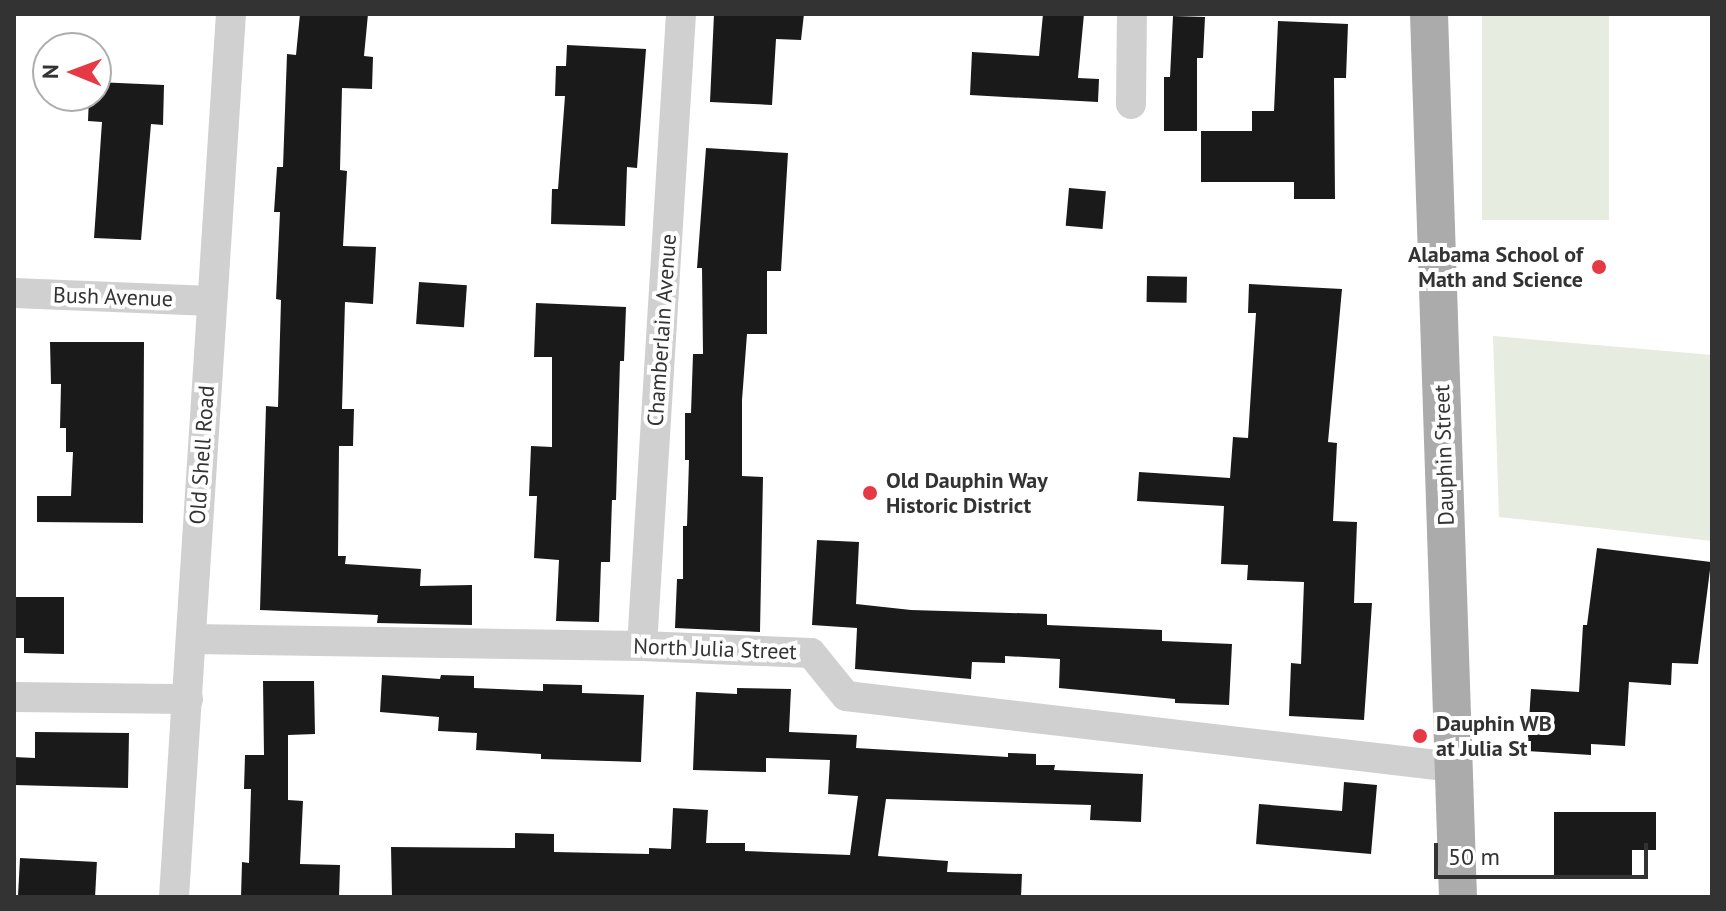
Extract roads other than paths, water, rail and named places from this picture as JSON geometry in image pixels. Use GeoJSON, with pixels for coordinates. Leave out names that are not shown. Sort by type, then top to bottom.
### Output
{"type":"FeatureCollection","features":[{"type":"Feature","properties":{"kind":"main road","name":"Dauphin Street"},"geometry":{"type":"LineString","coordinates":[[1429,14],[1458,897]]}},
{"type":"Feature","properties":{"kind":"street","name":"Old Shell Road"},"geometry":{"type":"LineString","coordinates":[[174,897],[231,14]]}},
{"type":"Feature","properties":{"kind":"street","name":"Chamberlain Avenue"},"geometry":{"type":"LineString","coordinates":[[642,646],[681,14]]}},
{"type":"Feature","properties":{"kind":"street"},"geometry":{"type":"LineString","coordinates":[[1131,104],[1132,14]]}},
{"type":"Feature","properties":{"kind":"street","name":"Bush Avenue"},"geometry":{"type":"LineString","coordinates":[[14,293],[212,301]]}},
{"type":"Feature","properties":{"kind":"street","name":"North Julia Street"},"geometry":{"type":"LineString","coordinates":[[191,639],[642,646],[811,653],[846,696],[1454,767]]}},
{"type":"Feature","properties":{"kind":"street"},"geometry":{"type":"LineString","coordinates":[[14,697],[188,699]]}},
{"type":"Feature","properties":{"kind":"place","name":"Alabama School of Math and Science"},"geometry":{"type":"Point","coordinates":[1599,267]}},
{"type":"Feature","properties":{"kind":"place","name":"Old Dauphin Way Historic District"},"geometry":{"type":"Point","coordinates":[870,493]}},
{"type":"Feature","properties":{"kind":"place","name":"Dauphin WB at Julia St"},"geometry":{"type":"Point","coordinates":[1420,736]}}]}
